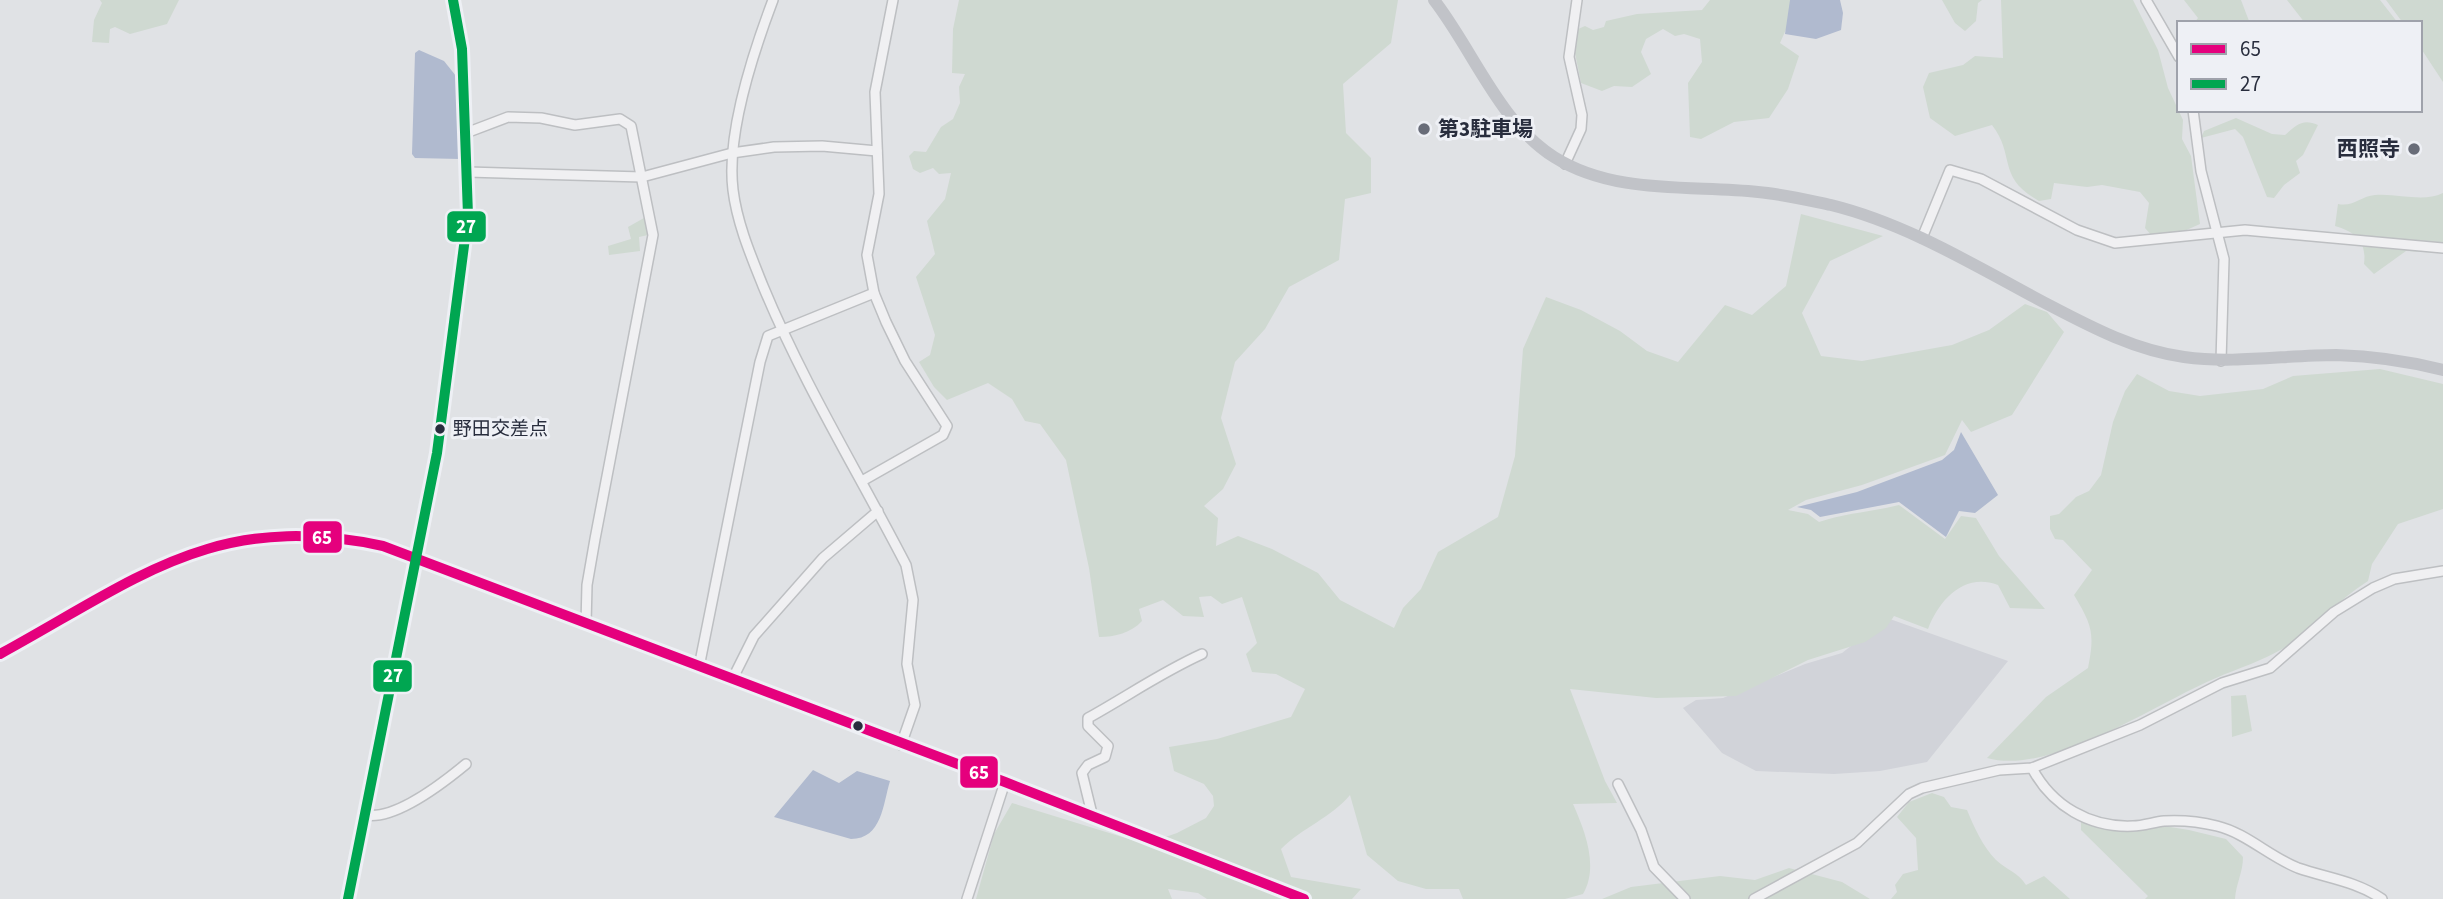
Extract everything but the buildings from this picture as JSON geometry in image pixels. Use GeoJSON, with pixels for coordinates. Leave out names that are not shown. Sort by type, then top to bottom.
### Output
{"type":"FeatureCollection","features":[{"type":"Feature","properties":{"kind":"street"},"geometry":{"type":"LineString","coordinates":[[348,899],[418,560],[437,453],[468,215],[462,49],[453,0]]}},
{"type":"Feature","properties":{"kind":"street"},"geometry":{"type":"LineString","coordinates":[[773,0],[754,50],[732,153],[733,191],[742,224],[794,360],[906,565],[913,600],[906,654],[915,705],[901,745]]}},
{"type":"Feature","properties":{"kind":"street"},"geometry":{"type":"LineString","coordinates":[[862,481],[943,435],[947,426],[905,361],[874,293],[867,255],[878,194],[875,92],[894,0]]}},
{"type":"Feature","properties":{"kind":"street"},"geometry":{"type":"LineString","coordinates":[[1434,0],[1511,117],[1535,142],[1565,164],[1608,180],[1760,192],[1804,199],[1864,215],[1922,238],[2119,340],[2181,357],[2221,361],[2335,355],[2383,358],[2443,370]]}},
{"type":"Feature","properties":{"kind":"street"},"geometry":{"type":"LineString","coordinates":[[1565,164],[1581,129],[1580,103],[1569,57],[1577,0]]}},
{"type":"Feature","properties":{"kind":"street"},"geometry":{"type":"LineString","coordinates":[[2146,0],[2177,54]]}},
{"type":"Feature","properties":{"kind":"street"},"geometry":{"type":"LineString","coordinates":[[2193,112],[2201,171],[2224,259],[2221,361]]}},
{"type":"Feature","properties":{"kind":"street"},"geometry":{"type":"LineString","coordinates":[[466,133],[508,117],[541,118],[575,125],[620,119],[631,126],[653,235],[587,585],[586,624]]}},
{"type":"Feature","properties":{"kind":"street"},"geometry":{"type":"LineString","coordinates":[[468,172],[642,177],[732,153],[774,147],[822,146],[877,150]]}},
{"type":"Feature","properties":{"kind":"street"},"geometry":{"type":"LineString","coordinates":[[1922,238],[1950,170],[1981,179],[2102,241],[2145,242],[2218,231],[2245,230],[2443,248]]}},
{"type":"Feature","properties":{"kind":"street"},"geometry":{"type":"LineString","coordinates":[[699,667],[760,362],[768,336],[874,293]]}},
{"type":"Feature","properties":{"kind":"street"},"geometry":{"type":"LineString","coordinates":[[732,680],[754,636],[823,558],[878,511]]}},
{"type":"Feature","properties":{"kind":"street"},"geometry":{"type":"LineString","coordinates":[[0,654],[149,570],[182,555],[218,544],[261,536],[299,534],[383,546],[901,745],[1005,782],[1304,899]]}},
{"type":"Feature","properties":{"kind":"street"},"geometry":{"type":"LineString","coordinates":[[1754,899],[1857,843],[1909,794],[1922,788],[1999,770],[2032,768],[2140,725],[2239,676],[2270,668],[2334,612],[2373,588],[2416,573],[2443,571]]}},
{"type":"Feature","properties":{"kind":"street"},"geometry":{"type":"LineString","coordinates":[[1093,818],[1082,773],[1088,765],[1105,757],[1108,746],[1088,726],[1088,718],[1130,696],[1166,670],[1202,654]]}},
{"type":"Feature","properties":{"kind":"street"},"geometry":{"type":"LineString","coordinates":[[366,815],[373,816],[408,804],[466,764]]}},
{"type":"Feature","properties":{"kind":"street"},"geometry":{"type":"LineString","coordinates":[[2032,768],[2062,807],[2083,816],[2119,826],[2175,821],[2218,826],[2236,833],[2263,851],[2298,868],[2367,889],[2382,899]]}},
{"type":"Feature","properties":{"kind":"street"},"geometry":{"type":"LineString","coordinates":[[967,899],[1005,782]]}},
{"type":"Feature","properties":{"kind":"street"},"geometry":{"type":"LineString","coordinates":[[1618,784],[1641,830],[1654,867],[1685,899]]}},
{"type":"Feature","properties":{"kind":"shaded area"},"geometry":{"type":"Polygon","coordinates":[[[100,0],[179,0],[167,24],[130,34],[115,27],[110,29],[109,43],[92,42],[94,20],[102,3],[100,0]]]}},
{"type":"Feature","properties":{"kind":"shaded area"},"geometry":{"type":"Polygon","coordinates":[[[959,0],[1398,0],[1391,43],[1343,84],[1346,133],[1371,158],[1371,193],[1345,199],[1339,260],[1289,287],[1265,329],[1235,362],[1221,418],[1236,464],[1223,489],[1204,506],[1218,518],[1216,546],[1238,536],[1272,549],[1318,573],[1340,600],[1394,628],[1403,608],[1421,589],[1438,552],[1498,517],[1515,456],[1523,349],[1546,297],[1581,310],[1620,331],[1647,351],[1678,362],[1725,305],[1752,315],[1786,286],[1801,214],[1883,236],[1830,261],[1802,313],[1821,356],[1862,361],[1952,345],[1989,330],[2025,304],[2047,312],[2064,332],[2012,415],[1971,432],[1962,420],[1945,455],[1862,485],[1806,500],[1788,510],[1808,514],[1819,522],[1899,505],[1945,539],[1961,516],[1976,518],[1999,556],[2045,609],[2010,608],[1998,585],[1974,582],[1954,591],[1946,599],[1928,629],[1894,616],[1886,628],[1865,642],[1808,660],[1736,696],[1656,698],[1570,689],[1605,781],[1617,803],[1573,804],[1586,837],[1590,872],[1583,894],[1565,899],[1463,899],[1459,889],[1426,889],[1398,881],[1367,855],[1350,795],[1335,810],[1281,849],[1291,877],[1361,889],[1352,899],[1207,899],[1198,893],[1168,889],[1172,899],[976,899],[994,834],[1012,803],[1145,844],[1177,833],[1206,818],[1214,806],[1213,796],[1204,784],[1174,771],[1169,747],[1217,739],[1291,717],[1305,689],[1276,674],[1252,672],[1246,654],[1257,643],[1242,597],[1222,604],[1211,596],[1199,597],[1204,617],[1183,616],[1163,600],[1139,609],[1142,621],[1133,629],[1117,635],[1099,637],[1089,568],[1066,460],[1040,424],[1025,421],[1012,399],[988,383],[947,400],[934,387],[919,362],[930,355],[935,335],[916,277],[935,254],[927,221],[945,199],[951,173],[939,174],[933,168],[920,173],[913,169],[909,156],[914,151],[926,152],[941,127],[953,119],[960,103],[959,87],[965,74],[952,73],[953,29],[959,0]]]}},
{"type":"Feature","properties":{"kind":"shaded area"},"geometry":{"type":"Polygon","coordinates":[[[1710,0],[1799,0],[1780,43],[1799,56],[1788,89],[1769,118],[1734,122],[1701,139],[1690,137],[1688,83],[1702,62],[1700,39],[1684,34],[1675,36],[1663,29],[1646,39],[1641,52],[1651,74],[1632,87],[1614,86],[1602,91],[1581,83],[1574,48],[1578,29],[1585,26],[1593,30],[1604,27],[1606,21],[1637,14],[1702,10],[1710,0]]]}},
{"type":"Feature","properties":{"kind":"shaded area"},"geometry":{"type":"Polygon","coordinates":[[[1942,0],[1982,0],[1978,3],[1976,21],[1965,31],[1955,23],[1942,0]]]}},
{"type":"Feature","properties":{"kind":"shaded area"},"geometry":{"type":"Polygon","coordinates":[[[2001,0],[2133,0],[2158,50],[2168,88],[2183,120],[2182,139],[2191,156],[2200,224],[2182,232],[2152,236],[2145,228],[2149,203],[2140,192],[2102,185],[2087,187],[2054,183],[2051,199],[2039,201],[2026,192],[2012,175],[1999,136],[1992,125],[1955,136],[1930,118],[1923,87],[1929,73],[1963,65],[1975,56],[2003,58],[2001,0]]]}},
{"type":"Feature","properties":{"kind":"shaded area"},"geometry":{"type":"Polygon","coordinates":[[[2184,0],[2241,0],[2249,21],[2196,21],[2198,18],[2184,0]]]}},
{"type":"Feature","properties":{"kind":"shaded area"},"geometry":{"type":"Polygon","coordinates":[[[2287,0],[2380,0],[2396,21],[2303,21],[2287,0]]]}},
{"type":"Feature","properties":{"kind":"shaded area"},"geometry":{"type":"Polygon","coordinates":[[[2386,0],[2443,0],[2443,82],[2422,50],[2422,21],[2402,21],[2386,0]]]}},
{"type":"Feature","properties":{"kind":"shaded area"},"geometry":{"type":"Polygon","coordinates":[[[2236,118],[2272,134],[2285,135],[2296,126],[2308,122],[2318,125],[2303,155],[2296,161],[2300,173],[2284,185],[2274,198],[2267,197],[2243,137],[2235,129],[2201,138],[2204,131],[2236,118]]]}},
{"type":"Feature","properties":{"kind":"shaded area"},"geometry":{"type":"Polygon","coordinates":[[[2443,193],[2443,253],[2406,251],[2374,274],[2364,264],[2364,249],[2358,239],[2335,226],[2338,204],[2349,204],[2375,195],[2419,198],[2443,193]]]}},
{"type":"Feature","properties":{"kind":"shaded area"},"geometry":{"type":"Polygon","coordinates":[[[644,218],[648,235],[639,237],[640,251],[609,255],[608,246],[631,239],[628,227],[644,218]]]}},
{"type":"Feature","properties":{"kind":"shaded area"},"geometry":{"type":"Polygon","coordinates":[[[2380,369],[2443,384],[2443,509],[2398,524],[2372,564],[2368,581],[2276,653],[2192,689],[2072,747],[2042,757],[2013,761],[1987,758],[2046,697],[2088,668],[2090,630],[2085,614],[2074,595],[2092,570],[2063,540],[2055,539],[2050,529],[2050,516],[2059,514],[2076,497],[2089,491],[2101,475],[2113,422],[2125,391],[2137,374],[2169,391],[2200,396],[2263,389],[2293,376],[2380,369]]]}},
{"type":"Feature","properties":{"kind":"shaded area"},"geometry":{"type":"Polygon","coordinates":[[[1887,618],[2008,661],[1927,762],[1880,771],[1834,774],[1756,771],[1722,753],[1683,708],[1696,700],[1723,698],[1805,664],[1842,653],[1887,618]]]}},
{"type":"Feature","properties":{"kind":"shaded area"},"geometry":{"type":"Polygon","coordinates":[[[2246,695],[2252,731],[2232,737],[2231,696],[2246,695]]]}},
{"type":"Feature","properties":{"kind":"shaded area"},"geometry":{"type":"Polygon","coordinates":[[[1932,793],[1944,797],[1951,807],[1967,810],[1991,855],[2020,877],[2026,885],[2044,876],[2070,899],[1891,899],[1897,892],[1895,885],[1903,874],[1918,870],[1916,838],[1897,817],[1909,802],[1932,793]]]}},
{"type":"Feature","properties":{"kind":"shaded area"},"geometry":{"type":"Polygon","coordinates":[[[2081,822],[2132,832],[2164,826],[2226,839],[2243,857],[2235,899],[2145,899],[2148,896],[2081,830],[2081,822]]]}},
{"type":"Feature","properties":{"kind":"shaded area"},"geometry":{"type":"Polygon","coordinates":[[[1789,868],[1842,882],[1870,899],[1602,899],[1631,887],[1720,876],[1755,880],[1789,868]]]}},
{"type":"Feature","properties":{"kind":"water"},"geometry":{"type":"Polygon","coordinates":[[[1790,0],[1840,0],[1843,13],[1841,30],[1816,39],[1785,34],[1790,0]]]}},
{"type":"Feature","properties":{"kind":"water"},"geometry":{"type":"Polygon","coordinates":[[[419,50],[444,61],[456,76],[460,159],[415,158],[412,154],[415,53],[419,50]]]}},
{"type":"Feature","properties":{"kind":"water"},"geometry":{"type":"Polygon","coordinates":[[[1961,432],[1998,495],[1975,513],[1959,511],[1946,537],[1899,502],[1820,517],[1811,510],[1797,507],[1857,492],[1942,460],[1954,450],[1961,432]]]}},
{"type":"Feature","properties":{"kind":"water"},"geometry":{"type":"Polygon","coordinates":[[[813,770],[839,783],[857,771],[890,781],[880,819],[869,833],[851,839],[774,817],[813,770]]]}},
{"type":"Feature","properties":{"kind":"transit line","name":"27"},"geometry":{"type":"LineString","coordinates":[[348,899],[437,453],[468,215],[462,49],[453,0]]}},
{"type":"Feature","properties":{"kind":"transit line","name":"65"},"geometry":{"type":"LineString","coordinates":[[0,654],[138,577],[181,558],[225,544],[272,537],[324,537],[383,546],[1005,782],[1304,899]]}},
{"type":"Feature","properties":{"kind":"place","name":"第3駐車場"},"geometry":{"type":"Point","coordinates":[1424,129]}},
{"type":"Feature","properties":{"kind":"place","name":"西照寺"},"geometry":{"type":"Point","coordinates":[2414,149]}},
{"type":"Feature","properties":{"kind":"place","name":"野田交差点"},"geometry":{"type":"Point","coordinates":[440,429]}}]}
